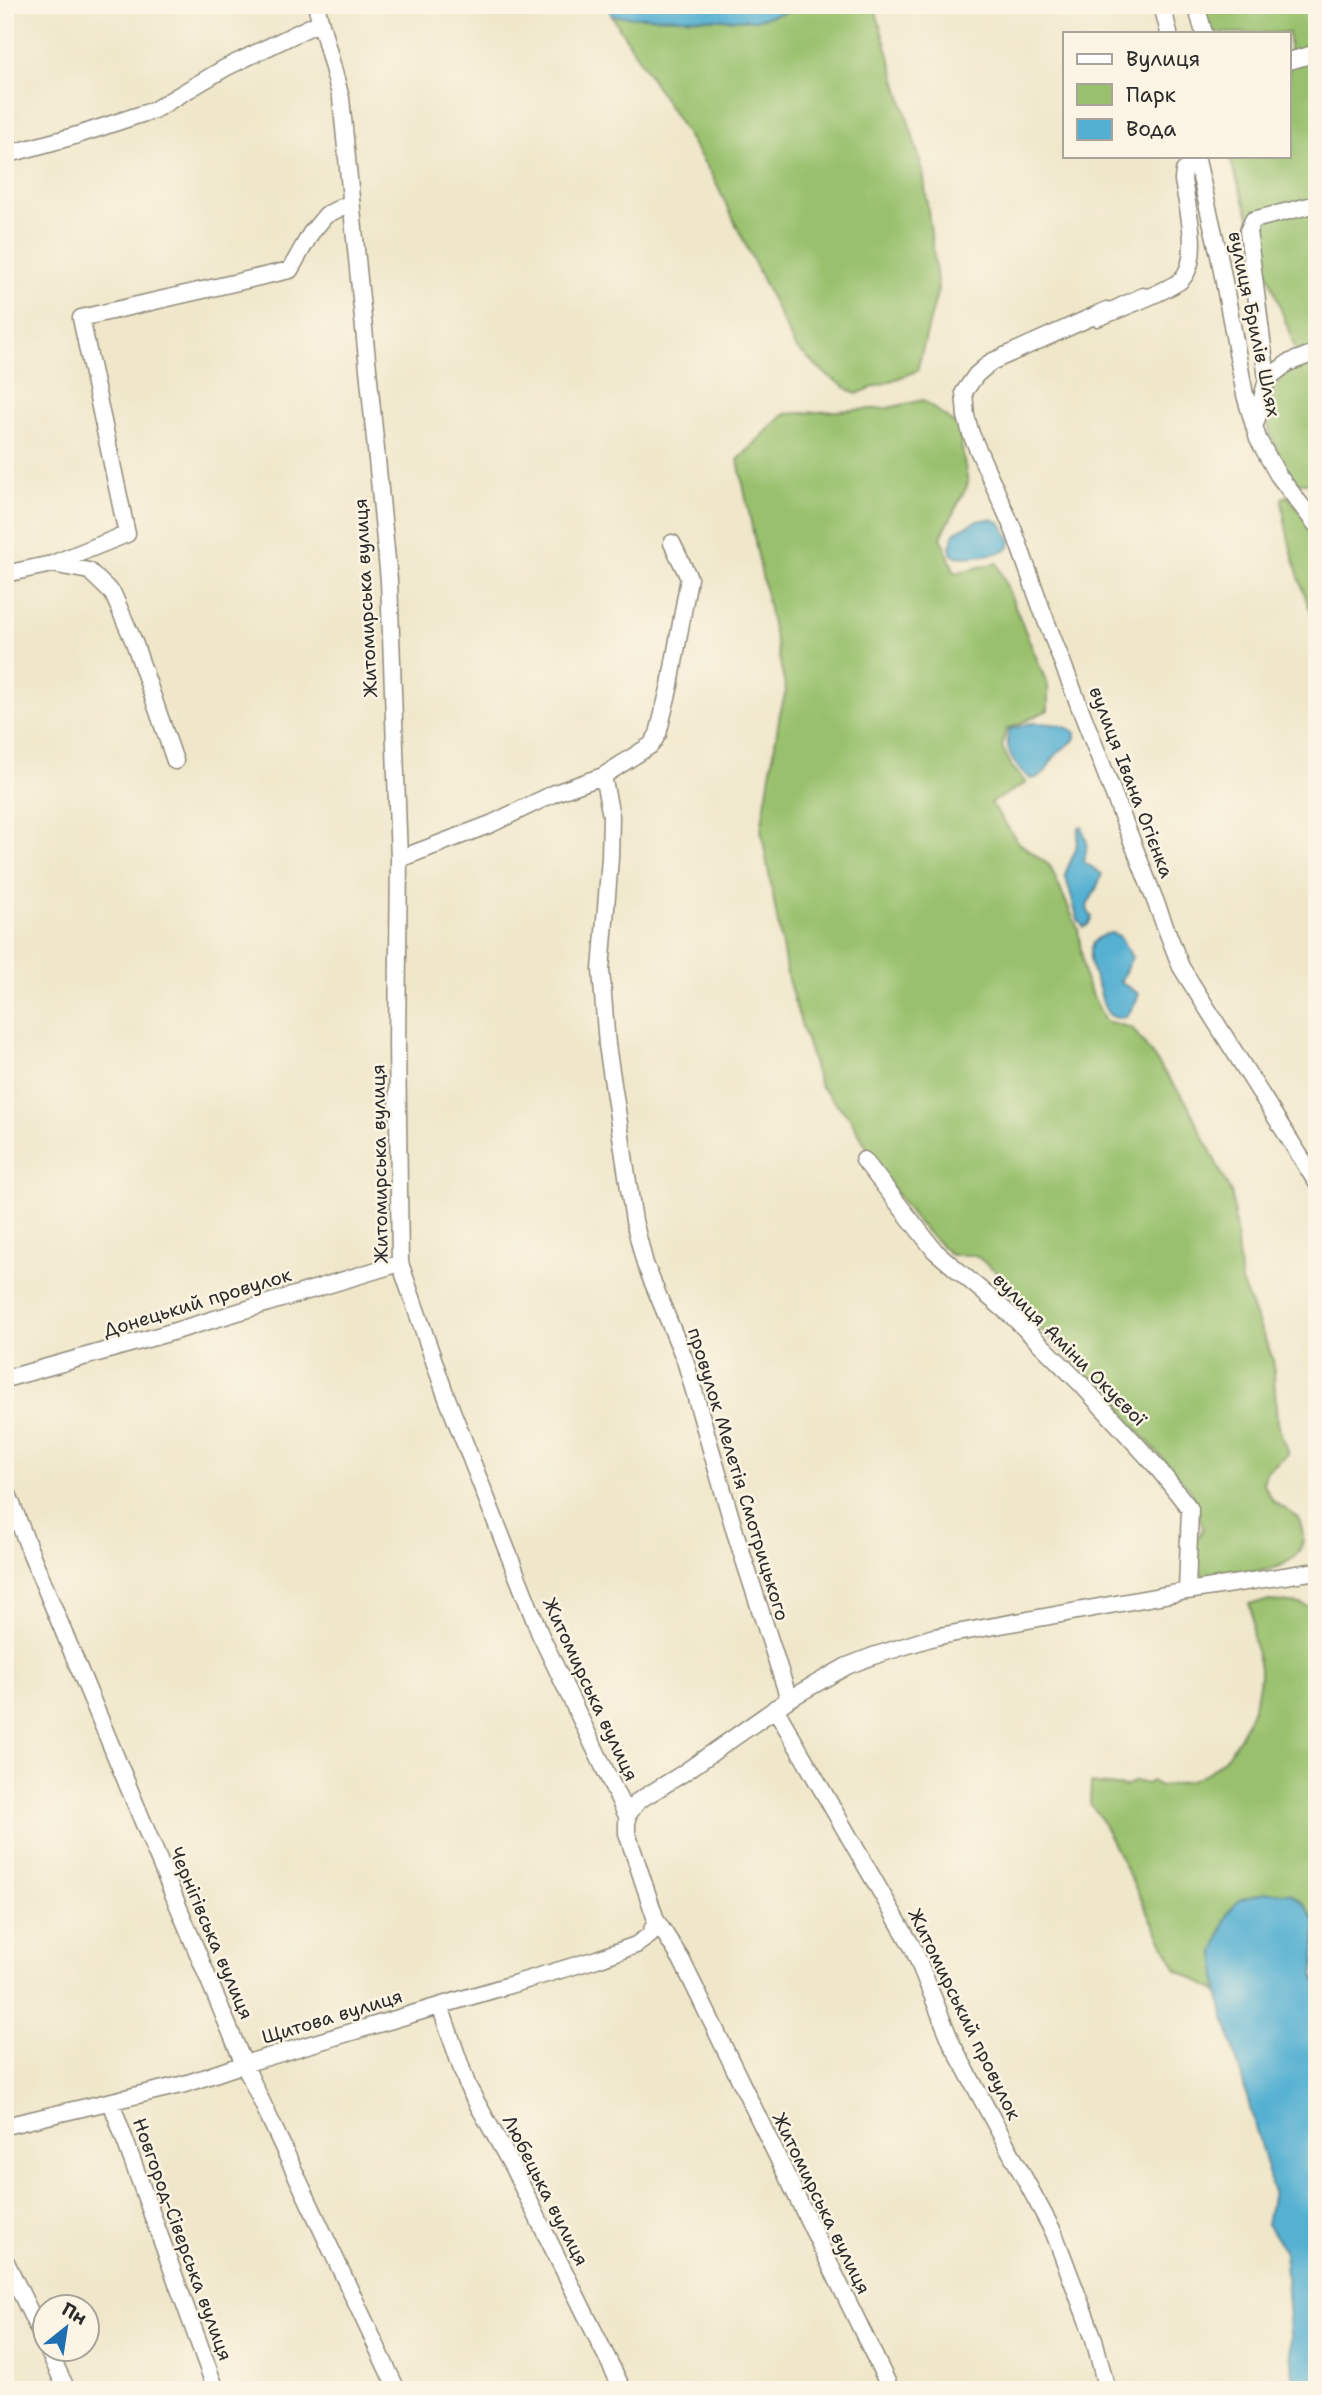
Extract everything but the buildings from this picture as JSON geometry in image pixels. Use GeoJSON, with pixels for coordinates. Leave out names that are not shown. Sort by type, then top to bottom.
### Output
{"type":"FeatureCollection","features":[{"type":"Feature","properties":{"kind":"street","name":"Житомирська вулиця"},"geometry":{"type":"LineString","coordinates":[[316,5],[341,98],[388,580],[399,859],[397,1043],[400,1263],[444,1393],[540,1634],[627,1816],[626,1833],[656,1920],[681,1959],[891,2390]]}},
{"type":"Feature","properties":{"kind":"street"},"geometry":{"type":"LineString","coordinates":[[1162,5],[1170,32]]}},
{"type":"Feature","properties":{"kind":"street"},"geometry":{"type":"LineString","coordinates":[[1196,5],[1204,32]]}},
{"type":"Feature","properties":{"kind":"street"},"geometry":{"type":"LineString","coordinates":[[5,155],[154,110],[225,68],[320,22]]}},
{"type":"Feature","properties":{"kind":"street"},"geometry":{"type":"LineString","coordinates":[[1290,61],[1317,53]]}},
{"type":"Feature","properties":{"kind":"street"},"geometry":{"type":"LineString","coordinates":[[978,373],[1180,280],[1191,257],[1192,242],[1184,171],[1197,158]]}},
{"type":"Feature","properties":{"kind":"street","name":"вулиця Брилів Шлях"},"geometry":{"type":"LineString","coordinates":[[1197,158],[1222,267],[1245,395],[1258,439],[1278,475],[1317,526]]}},
{"type":"Feature","properties":{"kind":"street"},"geometry":{"type":"LineString","coordinates":[[5,574],[52,564],[127,534],[81,318],[290,270],[311,233],[326,215],[350,203]]}},
{"type":"Feature","properties":{"kind":"street"},"geometry":{"type":"LineString","coordinates":[[1256,425],[1267,379],[1248,231],[1253,220],[1317,204]]}},
{"type":"Feature","properties":{"kind":"street"},"geometry":{"type":"LineString","coordinates":[[1143,296],[1117,309],[978,373],[1126,303],[1143,296]]}},
{"type":"Feature","properties":{"kind":"street"},"geometry":{"type":"LineString","coordinates":[[1107,310],[1044,340],[978,373],[991,362],[1107,310]]}},
{"type":"Feature","properties":{"kind":"street"},"geometry":{"type":"LineString","coordinates":[[1267,379],[1288,363],[1317,352]]}},
{"type":"Feature","properties":{"kind":"street","name":"вулиця Івана Огієнка"},"geometry":{"type":"LineString","coordinates":[[978,373],[964,392],[971,434],[1014,531],[1043,613],[1181,967],[1317,1183]]}},
{"type":"Feature","properties":{"kind":"street"},"geometry":{"type":"LineString","coordinates":[[399,859],[491,824],[555,793],[603,776],[651,745],[658,734],[670,685],[689,578],[672,543]]}},
{"type":"Feature","properties":{"kind":"street"},"geometry":{"type":"LineString","coordinates":[[89,571],[92,548]]}},
{"type":"Feature","properties":{"kind":"street"},"geometry":{"type":"LineString","coordinates":[[52,564],[89,571],[113,594],[134,642],[175,761]]}},
{"type":"Feature","properties":{"kind":"street","name":"провулок Мелетія Смотрицького"},"geometry":{"type":"LineString","coordinates":[[603,776],[611,816],[601,970],[607,1045],[634,1221],[645,1264],[685,1360],[782,1704]]}},
{"type":"Feature","properties":{"kind":"street","name":"вулиця Аміни Окуєвої"},"geometry":{"type":"LineString","coordinates":[[864,1160],[935,1251],[1014,1318],[1081,1384],[1156,1466],[1191,1509],[1187,1591]]}},
{"type":"Feature","properties":{"kind":"street","name":"Донецький провулок"},"geometry":{"type":"LineString","coordinates":[[5,1380],[400,1263]]}},
{"type":"Feature","properties":{"kind":"street","name":"Чернігівська вулиця"},"geometry":{"type":"LineString","coordinates":[[5,1486],[244,2064],[397,2390]]}},
{"type":"Feature","properties":{"kind":"street"},"geometry":{"type":"LineString","coordinates":[[627,1816],[638,1801],[682,1774],[782,1704],[860,1661],[934,1637],[1187,1591],[1317,1571]]}},
{"type":"Feature","properties":{"kind":"street","name":"Житомирський провулок"},"geometry":{"type":"LineString","coordinates":[[782,1704],[913,1948],[952,2044],[1054,2232],[1094,2339],[1107,2390]]}},
{"type":"Feature","properties":{"kind":"street","name":"Щитова вулиця"},"geometry":{"type":"LineString","coordinates":[[7,2121],[111,2102],[186,2084],[440,2006],[636,1945],[650,1935],[656,1920]]}},
{"type":"Feature","properties":{"kind":"street","name":"Любецька вулиця"},"geometry":{"type":"LineString","coordinates":[[440,2006],[468,2087],[516,2176],[623,2390]]}},
{"type":"Feature","properties":{"kind":"street","name":"Новгород-Сіверська вулиця"},"geometry":{"type":"LineString","coordinates":[[111,2102],[216,2390]]}},
{"type":"Feature","properties":{"kind":"street"},"geometry":{"type":"LineString","coordinates":[[5,2260],[32,2316]]}},
{"type":"Feature","properties":{"kind":"street"},"geometry":{"type":"LineString","coordinates":[[55,2364],[67,2390]]}},
{"type":"Feature","properties":{"kind":"green space"},"geometry":{"type":"Polygon","coordinates":[[[815,5],[874,5],[923,171],[938,289],[917,371],[856,394],[828,376],[795,347],[712,175],[612,16],[754,20],[815,5]]]}},
{"type":"Feature","properties":{"kind":"green space"},"geometry":{"type":"Polygon","coordinates":[[[1193,5],[1317,5],[1317,483],[1298,483],[1279,455],[1270,434],[1267,413],[1272,391],[1282,376],[1301,364],[1230,158],[1290,158],[1290,32],[1199,32],[1193,5]]]}},
{"type":"Feature","properties":{"kind":"green space"},"geometry":{"type":"Polygon","coordinates":[[[923,400],[958,426],[968,484],[941,537],[955,573],[997,563],[1048,686],[1048,710],[1006,730],[1002,747],[1012,767],[1026,783],[991,803],[1018,842],[1050,866],[1078,929],[1085,980],[1105,1021],[1132,1028],[1144,1044],[1187,1103],[1232,1195],[1241,1282],[1273,1359],[1277,1422],[1288,1454],[1266,1472],[1263,1483],[1273,1501],[1299,1518],[1303,1534],[1299,1551],[1279,1566],[1250,1573],[1210,1577],[1194,1568],[1191,1563],[1192,1550],[1203,1528],[1191,1490],[1088,1375],[1024,1313],[1002,1276],[975,1255],[951,1255],[917,1222],[882,1174],[850,1118],[820,1086],[788,980],[761,829],[786,691],[738,460],[784,414],[888,408],[923,400]]]}},
{"type":"Feature","properties":{"kind":"green space"},"geometry":{"type":"Polygon","coordinates":[[[1288,496],[1317,531],[1317,627],[1290,546],[1282,498],[1288,496]]]}},
{"type":"Feature","properties":{"kind":"green space"},"geometry":{"type":"Polygon","coordinates":[[[1270,1601],[1301,1604],[1317,1610],[1317,1928],[1316,1924],[1215,1951],[1218,1992],[1177,1970],[1098,1814],[1090,1804],[1091,1783],[1125,1787],[1135,1781],[1147,1784],[1151,1781],[1160,1786],[1173,1784],[1199,1777],[1221,1762],[1245,1726],[1259,1683],[1260,1667],[1253,1640],[1249,1603],[1270,1601]]]}},
{"type":"Feature","properties":{"kind":"water"},"geometry":{"type":"Polygon","coordinates":[[[607,5],[815,5],[754,20],[612,16],[607,5]]]}},
{"type":"Feature","properties":{"kind":"water"},"geometry":{"type":"Polygon","coordinates":[[[990,519],[1000,522],[1011,540],[1008,548],[987,555],[952,555],[950,547],[955,532],[976,521],[990,519]]]}},
{"type":"Feature","properties":{"kind":"water"},"geometry":{"type":"Polygon","coordinates":[[[1030,723],[1059,725],[1075,732],[1075,739],[1056,755],[1044,773],[1031,779],[1015,764],[1008,745],[1009,730],[1030,723]]]}},
{"type":"Feature","properties":{"kind":"water"},"geometry":{"type":"Polygon","coordinates":[[[1082,827],[1087,843],[1084,862],[1102,874],[1087,907],[1092,917],[1084,927],[1078,920],[1065,874],[1076,849],[1079,828],[1082,827]]]}},
{"type":"Feature","properties":{"kind":"water"},"geometry":{"type":"Polygon","coordinates":[[[1112,933],[1119,936],[1132,957],[1120,982],[1139,994],[1126,1017],[1122,1018],[1111,1016],[1105,1008],[1090,963],[1091,947],[1095,941],[1112,933]]]}},
{"type":"Feature","properties":{"kind":"water"},"geometry":{"type":"Polygon","coordinates":[[[1266,1893],[1290,1893],[1306,1905],[1316,1924],[1314,1976],[1317,1981],[1317,2390],[1294,2390],[1284,2250],[1267,2224],[1273,2191],[1218,1992],[1215,1951],[1228,1912],[1241,1899],[1266,1893]]]}}]}
